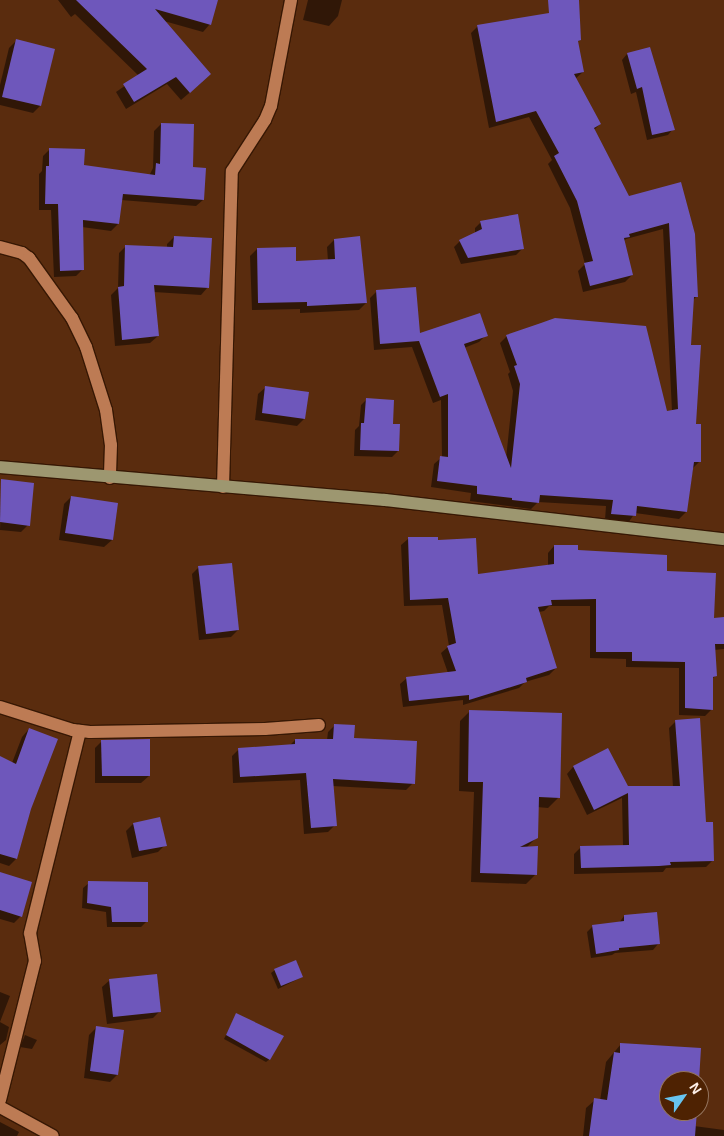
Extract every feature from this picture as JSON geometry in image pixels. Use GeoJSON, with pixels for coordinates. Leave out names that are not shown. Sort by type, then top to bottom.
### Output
{"type":"FeatureCollection","features":[{"type":"Feature","properties":{"kind":"street"},"geometry":{"type":"LineString","coordinates":[[224,487],[232,171],[265,120],[271,106],[291,0]]}},
{"type":"Feature","properties":{"kind":"street"},"geometry":{"type":"LineString","coordinates":[[0,247],[22,253],[29,258],[72,318],[86,347],[106,410],[111,445],[110,478]]}},
{"type":"Feature","properties":{"kind":"street"},"geometry":{"type":"LineString","coordinates":[[0,466],[110,478],[385,500],[724,539]]}},
{"type":"Feature","properties":{"kind":"street"},"geometry":{"type":"LineString","coordinates":[[0,707],[80,731],[265,729],[319,725]]}},
{"type":"Feature","properties":{"kind":"street"},"geometry":{"type":"LineString","coordinates":[[0,1100],[35,961],[30,933],[80,731]]}},
{"type":"Feature","properties":{"kind":"street"},"geometry":{"type":"LineString","coordinates":[[0,1107],[53,1136]]}},
{"type":"Feature","properties":{"kind":"building"},"geometry":{"type":"Polygon","coordinates":[[[76,0],[218,0],[211,25],[155,9],[211,74],[190,93],[176,77],[134,102],[123,84],[147,69],[76,0]]]}},
{"type":"Feature","properties":{"kind":"building"},"geometry":{"type":"Polygon","coordinates":[[[548,0],[579,0],[581,40],[578,41],[584,72],[574,74],[601,124],[594,128],[629,196],[681,182],[695,234],[698,297],[694,297],[691,345],[701,345],[696,424],[701,424],[701,462],[694,462],[687,512],[637,506],[636,516],[611,514],[613,500],[540,495],[539,503],[477,494],[477,486],[437,481],[440,456],[448,457],[448,394],[440,397],[419,341],[380,344],[376,290],[416,287],[420,333],[480,313],[488,336],[464,344],[511,468],[520,384],[514,366],[517,365],[506,335],[555,318],[646,326],[667,411],[678,409],[669,223],[629,234],[630,237],[624,238],[633,275],[590,286],[584,263],[593,261],[577,201],[554,156],[559,153],[536,111],[496,122],[477,25],[549,13],[548,0]]]}},
{"type":"Feature","properties":{"kind":"building"},"geometry":{"type":"Polygon","coordinates":[[[16,39],[55,49],[41,106],[2,97],[16,39]]]}},
{"type":"Feature","properties":{"kind":"building"},"geometry":{"type":"Polygon","coordinates":[[[650,47],[675,130],[652,135],[642,87],[637,89],[627,53],[650,47]]]}},
{"type":"Feature","properties":{"kind":"building"},"geometry":{"type":"Polygon","coordinates":[[[161,123],[194,124],[193,167],[206,168],[204,200],[123,194],[119,224],[83,220],[84,270],[60,271],[58,204],[45,204],[46,166],[49,166],[49,148],[85,149],[84,165],[155,175],[156,163],[160,164],[161,123]]]}},
{"type":"Feature","properties":{"kind":"building"},"geometry":{"type":"Polygon","coordinates":[[[518,214],[524,249],[468,258],[459,240],[482,229],[480,221],[518,214]]]}},
{"type":"Feature","properties":{"kind":"building"},"geometry":{"type":"Polygon","coordinates":[[[174,236],[212,238],[209,288],[154,285],[159,336],[122,340],[118,287],[124,286],[125,245],[173,247],[174,236]]]}},
{"type":"Feature","properties":{"kind":"building"},"geometry":{"type":"Polygon","coordinates":[[[360,236],[367,303],[307,306],[307,302],[258,303],[257,248],[296,247],[296,261],[335,259],[334,239],[360,236]]]}},
{"type":"Feature","properties":{"kind":"building"},"geometry":{"type":"Polygon","coordinates":[[[265,386],[309,392],[305,419],[262,413],[265,386]]]}},
{"type":"Feature","properties":{"kind":"building"},"geometry":{"type":"Polygon","coordinates":[[[366,398],[394,400],[393,424],[400,424],[399,451],[360,450],[361,423],[364,423],[366,398]]]}},
{"type":"Feature","properties":{"kind":"building"},"geometry":{"type":"Polygon","coordinates":[[[1,479],[34,483],[30,526],[0,522],[1,479]]]}},
{"type":"Feature","properties":{"kind":"building"},"geometry":{"type":"Polygon","coordinates":[[[71,496],[118,503],[113,540],[65,533],[71,496]]]}},
{"type":"Feature","properties":{"kind":"building"},"geometry":{"type":"Polygon","coordinates":[[[408,537],[438,537],[438,540],[476,538],[478,574],[554,564],[554,545],[578,545],[578,550],[667,555],[667,571],[716,573],[714,618],[724,617],[724,644],[715,644],[717,676],[713,677],[713,710],[685,708],[685,662],[632,661],[632,652],[596,652],[596,599],[551,600],[552,605],[538,607],[557,668],[526,678],[527,682],[469,700],[469,695],[409,701],[406,677],[456,671],[447,646],[456,643],[448,598],[410,600],[408,537]]]}},
{"type":"Feature","properties":{"kind":"building"},"geometry":{"type":"Polygon","coordinates":[[[232,563],[239,630],[206,634],[198,566],[232,563]]]}},
{"type":"Feature","properties":{"kind":"building"},"geometry":{"type":"Polygon","coordinates":[[[469,710],[562,713],[560,798],[539,797],[538,838],[520,847],[538,846],[537,875],[480,873],[483,782],[468,782],[469,710]]]}},
{"type":"Feature","properties":{"kind":"building"},"geometry":{"type":"Polygon","coordinates":[[[700,718],[706,822],[713,822],[714,861],[670,862],[671,865],[659,866],[581,868],[580,846],[629,845],[628,793],[594,810],[573,766],[608,748],[628,786],[680,786],[675,720],[700,718]]]}},
{"type":"Feature","properties":{"kind":"building"},"geometry":{"type":"Polygon","coordinates":[[[334,724],[355,725],[354,738],[417,741],[415,784],[333,779],[337,826],[311,828],[306,773],[240,777],[238,748],[295,744],[295,739],[333,739],[334,724]]]}},
{"type":"Feature","properties":{"kind":"building"},"geometry":{"type":"Polygon","coordinates":[[[29,728],[58,739],[31,809],[17,859],[0,854],[0,756],[16,764],[29,728]]]}},
{"type":"Feature","properties":{"kind":"building"},"geometry":{"type":"Polygon","coordinates":[[[150,739],[150,776],[102,776],[101,740],[150,739]]]}},
{"type":"Feature","properties":{"kind":"building"},"geometry":{"type":"Polygon","coordinates":[[[160,817],[167,846],[139,851],[133,823],[160,817]]]}},
{"type":"Feature","properties":{"kind":"building"},"geometry":{"type":"Polygon","coordinates":[[[0,872],[32,882],[22,917],[0,910],[0,872]]]}},
{"type":"Feature","properties":{"kind":"building"},"geometry":{"type":"Polygon","coordinates":[[[88,881],[148,882],[148,922],[112,922],[111,907],[87,903],[88,881]]]}},
{"type":"Feature","properties":{"kind":"building"},"geometry":{"type":"Polygon","coordinates":[[[657,912],[660,944],[619,948],[619,950],[596,954],[592,925],[624,921],[624,915],[657,912]]]}},
{"type":"Feature","properties":{"kind":"building"},"geometry":{"type":"Polygon","coordinates":[[[296,960],[303,977],[281,986],[274,969],[296,960]]]}},
{"type":"Feature","properties":{"kind":"building"},"geometry":{"type":"Polygon","coordinates":[[[157,974],[161,1012],[113,1017],[109,979],[157,974]]]}},
{"type":"Feature","properties":{"kind":"building"},"geometry":{"type":"Polygon","coordinates":[[[236,1013],[284,1036],[270,1060],[226,1035],[236,1013]]]}},
{"type":"Feature","properties":{"kind":"building"},"geometry":{"type":"Polygon","coordinates":[[[96,1026],[124,1030],[118,1075],[90,1071],[96,1026]]]}},
{"type":"Feature","properties":{"kind":"building"},"geometry":{"type":"Polygon","coordinates":[[[620,1043],[701,1048],[700,1071],[659,1071],[659,1121],[696,1121],[695,1136],[589,1136],[594,1098],[607,1100],[614,1052],[620,1053],[620,1043]]]}}]}
